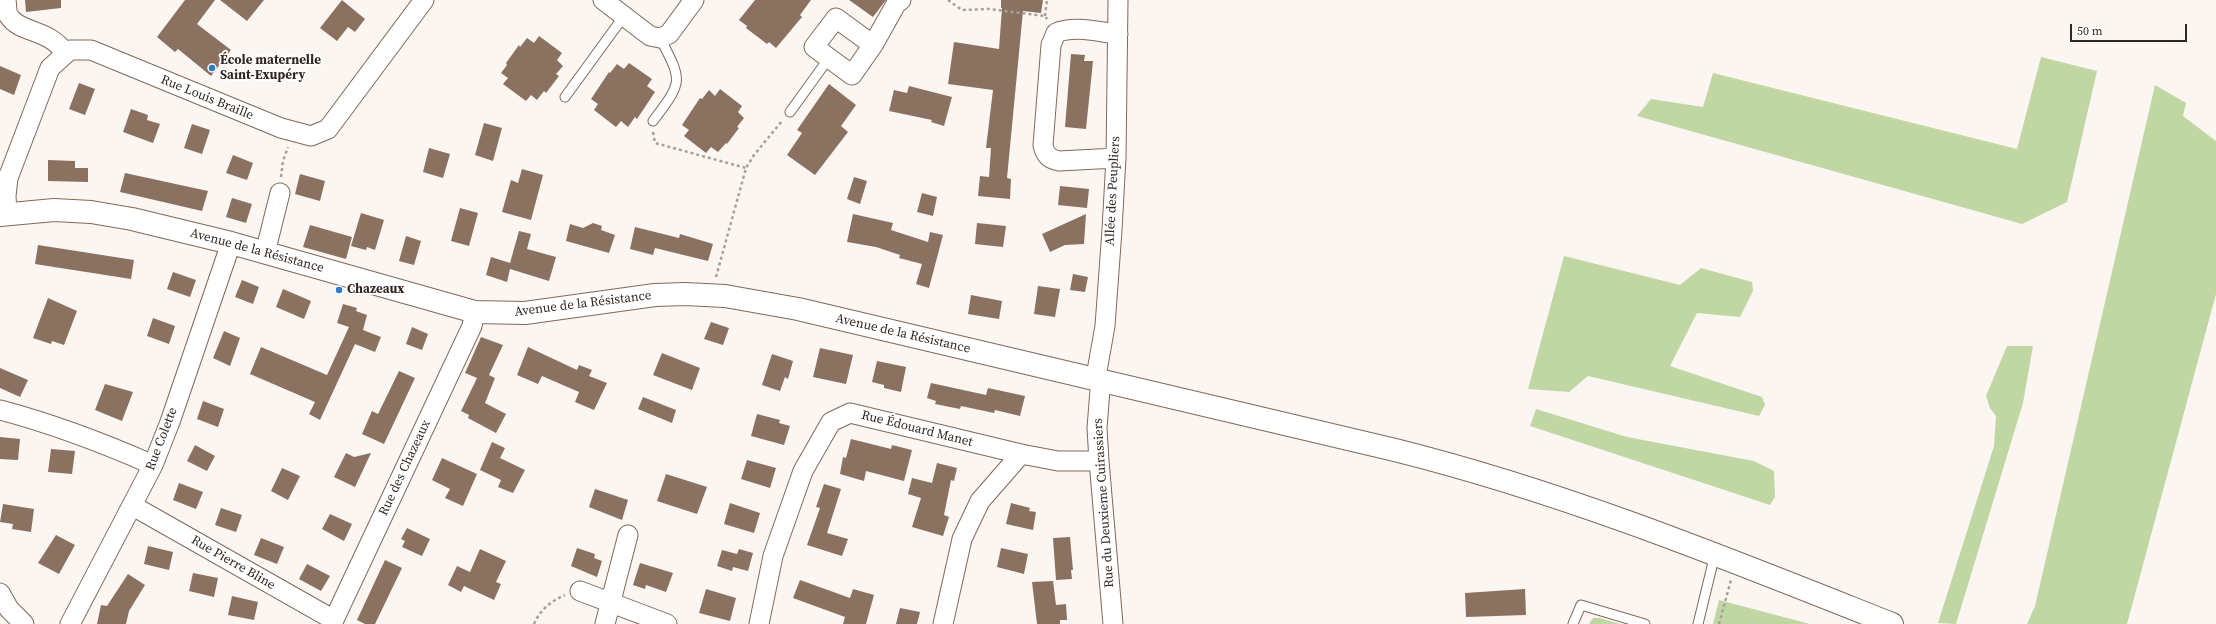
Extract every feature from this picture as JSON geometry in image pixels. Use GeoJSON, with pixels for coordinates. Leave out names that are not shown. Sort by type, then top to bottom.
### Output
{"type":"FeatureCollection","features":[{"type":"Feature","properties":{"kind":"main road","name":"Avenue de la Résistance"},"geometry":{"type":"LineString","coordinates":[[3,214],[54,210],[111,215],[230,243],[476,312],[525,313],[655,295],[711,295],[798,309],[1452,464],[1536,489],[1715,554],[1892,624]]}},
{"type":"Feature","properties":{"kind":"street"},"geometry":{"type":"LineString","coordinates":[[3,214],[6,196],[4,180],[50,68],[66,53],[60,44],[53,38],[16,23],[8,15],[6,0]]}},
{"type":"Feature","properties":{"kind":"street","name":"Rue Louis Braille"},"geometry":{"type":"LineString","coordinates":[[66,53],[70,50],[91,50],[282,128],[311,136],[328,129],[424,0]]}},
{"type":"Feature","properties":{"kind":"street"},"geometry":{"type":"LineString","coordinates":[[603,0],[650,36],[660,38],[669,34],[694,0]]}},
{"type":"Feature","properties":{"kind":"street"},"geometry":{"type":"LineString","coordinates":[[873,45],[836,18],[814,47],[852,75],[873,45],[896,4],[901,0]]}},
{"type":"Feature","properties":{"kind":"street","name":"Allée des Peupliers"},"geometry":{"type":"LineString","coordinates":[[1099,381],[1097,371],[1105,326],[1108,294],[1116,158],[1118,0]]}},
{"type":"Feature","properties":{"kind":"street"},"geometry":{"type":"LineString","coordinates":[[1116,158],[1059,161],[1052,159],[1045,154],[1043,145],[1049,58],[1051,45],[1056,33],[1064,29],[1074,29],[1118,34]]}},
{"type":"Feature","properties":{"kind":"street"},"geometry":{"type":"LineString","coordinates":[[265,253],[280,193]]}},
{"type":"Feature","properties":{"kind":"street","name":"Rue Colette"},"geometry":{"type":"LineString","coordinates":[[70,624],[133,506],[153,465],[170,422],[230,243]]}},
{"type":"Feature","properties":{"kind":"street","name":"Rue des Chazeaux"},"geometry":{"type":"LineString","coordinates":[[333,622],[472,326],[476,312]]}},
{"type":"Feature","properties":{"kind":"street","name":"Rue du Deuxieme Cuirassiers"},"geometry":{"type":"LineString","coordinates":[[1099,381],[1100,390],[1097,428],[1113,624]]}},
{"type":"Feature","properties":{"kind":"street"},"geometry":{"type":"LineString","coordinates":[[0,410],[32,418],[88,437],[153,465]]}},
{"type":"Feature","properties":{"kind":"street","name":"Rue Édouard Manet"},"geometry":{"type":"LineString","coordinates":[[759,624],[773,556],[800,478],[831,422],[850,412],[1021,454],[1058,461],[1099,461]]}},
{"type":"Feature","properties":{"kind":"street"},"geometry":{"type":"LineString","coordinates":[[943,624],[962,539],[980,501],[1021,454]]}},
{"type":"Feature","properties":{"kind":"street","name":"Rue Pierre Bline"},"geometry":{"type":"LineString","coordinates":[[133,506],[333,622]]}},
{"type":"Feature","properties":{"kind":"street"},"geometry":{"type":"LineString","coordinates":[[604,624],[611,603],[628,535]]}},
{"type":"Feature","properties":{"kind":"street"},"geometry":{"type":"LineString","coordinates":[[580,591],[667,624]]}},
{"type":"Feature","properties":{"kind":"street"},"geometry":{"type":"LineString","coordinates":[[0,593],[9,609],[24,624]]}},
{"type":"Feature","properties":{"kind":"lane"},"geometry":{"type":"LineString","coordinates":[[565,97],[624,16]]}},
{"type":"Feature","properties":{"kind":"lane"},"geometry":{"type":"LineString","coordinates":[[654,121],[674,92],[678,83],[677,73],[660,38]]}},
{"type":"Feature","properties":{"kind":"lane"},"geometry":{"type":"LineString","coordinates":[[790,112],[829,58]]}},
{"type":"Feature","properties":{"kind":"lane"},"geometry":{"type":"LineString","coordinates":[[1698,624],[1715,554]]}},
{"type":"Feature","properties":{"kind":"lane"},"geometry":{"type":"LineString","coordinates":[[1573,624],[1581,605],[1646,624]]}},
{"type":"Feature","properties":{"kind":"path"},"geometry":{"type":"LineString","coordinates":[[948,0],[962,10],[989,9],[1045,16]]}},
{"type":"Feature","properties":{"kind":"path"},"geometry":{"type":"LineString","coordinates":[[1047,0],[1045,16],[1056,33]]}},
{"type":"Feature","properties":{"kind":"path"},"geometry":{"type":"LineString","coordinates":[[711,295],[746,168],[754,155],[790,112]]}},
{"type":"Feature","properties":{"kind":"path"},"geometry":{"type":"LineString","coordinates":[[654,121],[655,143],[746,168]]}},
{"type":"Feature","properties":{"kind":"path"},"geometry":{"type":"LineString","coordinates":[[280,193],[283,160],[293,131]]}},
{"type":"Feature","properties":{"kind":"path"},"geometry":{"type":"LineString","coordinates":[[1719,624],[1736,562]]}},
{"type":"Feature","properties":{"kind":"path"},"geometry":{"type":"LineString","coordinates":[[534,624],[538,614],[547,606],[563,596],[580,591]]}},
{"type":"Feature","properties":{"kind":"green space"},"geometry":{"type":"Polygon","coordinates":[[[2041,57],[2097,71],[2067,202],[2022,224],[1637,116],[1651,99],[1703,107],[1713,73],[2017,149],[2041,57]]]}},
{"type":"Feature","properties":{"kind":"green space"},"geometry":{"type":"Polygon","coordinates":[[[2155,85],[2186,103],[2183,116],[2216,141],[2216,294],[2127,624],[2027,624],[2035,606],[2155,85]]]}},
{"type":"Feature","properties":{"kind":"green space"},"geometry":{"type":"Polygon","coordinates":[[[1564,256],[1680,285],[1701,268],[1752,282],[1753,291],[1740,317],[1697,313],[1670,366],[1762,397],[1765,405],[1759,416],[1588,376],[1569,392],[1528,389],[1564,256]]]}},
{"type":"Feature","properties":{"kind":"green space"},"geometry":{"type":"Polygon","coordinates":[[[2007,346],[2033,346],[2023,403],[1956,624],[1938,623],[1994,446],[1996,416],[1990,408],[1986,396],[2007,346]]]}},
{"type":"Feature","properties":{"kind":"green space"},"geometry":{"type":"Polygon","coordinates":[[[1536,409],[1627,437],[1754,461],[1774,471],[1775,497],[1770,505],[1530,426],[1536,409]]]}},
{"type":"Feature","properties":{"kind":"green space"},"geometry":{"type":"Polygon","coordinates":[[[1719,600],[1810,624],[1713,624],[1719,600]]]}},
{"type":"Feature","properties":{"kind":"green space"},"geometry":{"type":"Polygon","coordinates":[[[1593,618],[1600,618],[1620,624],[1589,624],[1593,618]]]}},
{"type":"Feature","properties":{"kind":"building"},"geometry":{"type":"Polygon","coordinates":[[[25,0],[61,0],[61,8],[26,12],[25,0]]]}},
{"type":"Feature","properties":{"kind":"building"},"geometry":{"type":"Polygon","coordinates":[[[185,0],[215,0],[197,24],[231,50],[211,76],[178,49],[175,52],[157,37],[185,0]]]}},
{"type":"Feature","properties":{"kind":"building"},"geometry":{"type":"Polygon","coordinates":[[[220,0],[264,0],[247,21],[220,0]]]}},
{"type":"Feature","properties":{"kind":"building"},"geometry":{"type":"Polygon","coordinates":[[[342,0],[365,19],[355,32],[348,27],[337,41],[320,28],[342,0]]]}},
{"type":"Feature","properties":{"kind":"building"},"geometry":{"type":"Polygon","coordinates":[[[755,0],[811,0],[800,15],[802,17],[776,48],[769,42],[767,44],[746,28],[747,26],[739,20],[755,0]]]}},
{"type":"Feature","properties":{"kind":"building"},"geometry":{"type":"Polygon","coordinates":[[[849,0],[886,0],[873,17],[849,0]]]}},
{"type":"Feature","properties":{"kind":"building"},"geometry":{"type":"Polygon","coordinates":[[[1001,0],[1043,0],[1041,13],[1023,11],[1007,178],[1011,179],[1010,199],[978,196],[980,176],[989,177],[991,148],[986,148],[993,90],[948,84],[954,42],[999,49],[1002,8],[1001,0]]]}},
{"type":"Feature","properties":{"kind":"building"},"geometry":{"type":"Polygon","coordinates":[[[539,36],[562,53],[557,60],[563,66],[556,74],[559,76],[546,93],[544,91],[537,100],[531,95],[526,101],[503,84],[508,78],[501,73],[507,65],[506,63],[519,45],[520,47],[527,38],[534,43],[539,36]]]}},
{"type":"Feature","properties":{"kind":"building"},"geometry":{"type":"Polygon","coordinates":[[[1071,54],[1085,55],[1084,61],[1093,61],[1086,129],[1065,127],[1071,54]]]}},
{"type":"Feature","properties":{"kind":"building"},"geometry":{"type":"Polygon","coordinates":[[[629,63],[652,79],[647,86],[655,92],[637,119],[635,117],[628,127],[621,121],[616,127],[594,110],[598,104],[591,99],[609,72],[610,73],[617,64],[624,69],[629,63]]]}},
{"type":"Feature","properties":{"kind":"building"},"geometry":{"type":"Polygon","coordinates":[[[0,66],[21,75],[14,95],[0,89],[0,66]]]}},
{"type":"Feature","properties":{"kind":"building"},"geometry":{"type":"Polygon","coordinates":[[[79,83],[95,89],[85,115],[69,109],[79,83]]]}},
{"type":"Feature","properties":{"kind":"building"},"geometry":{"type":"Polygon","coordinates":[[[829,84],[856,105],[841,126],[848,132],[815,175],[787,155],[802,133],[797,130],[829,84]]]}},
{"type":"Feature","properties":{"kind":"building"},"geometry":{"type":"Polygon","coordinates":[[[909,86],[952,97],[944,126],[931,122],[932,120],[889,111],[894,90],[907,93],[909,86]]]}},
{"type":"Feature","properties":{"kind":"building"},"geometry":{"type":"Polygon","coordinates":[[[720,89],[742,106],[738,112],[744,118],[737,127],[739,128],[727,144],[726,143],[718,152],[711,147],[706,153],[684,136],[689,130],[682,125],[700,98],[702,99],[709,90],[715,96],[720,89]]]}},
{"type":"Feature","properties":{"kind":"building"},"geometry":{"type":"Polygon","coordinates":[[[131,109],[148,115],[147,120],[160,124],[153,143],[123,132],[131,109]]]}},
{"type":"Feature","properties":{"kind":"building"},"geometry":{"type":"Polygon","coordinates":[[[484,123],[502,128],[493,161],[475,155],[484,123]]]}},
{"type":"Feature","properties":{"kind":"building"},"geometry":{"type":"Polygon","coordinates":[[[192,124],[210,130],[202,154],[184,148],[192,124]]]}},
{"type":"Feature","properties":{"kind":"building"},"geometry":{"type":"Polygon","coordinates":[[[429,148],[450,154],[443,178],[423,172],[429,148]]]}},
{"type":"Feature","properties":{"kind":"building"},"geometry":{"type":"Polygon","coordinates":[[[233,155],[253,163],[247,180],[226,173],[233,155]]]}},
{"type":"Feature","properties":{"kind":"building"},"geometry":{"type":"Polygon","coordinates":[[[48,160],[75,161],[75,168],[88,168],[88,182],[48,181],[48,160]]]}},
{"type":"Feature","properties":{"kind":"building"},"geometry":{"type":"Polygon","coordinates":[[[522,169],[543,175],[531,220],[502,212],[511,180],[518,183],[522,169]]]}},
{"type":"Feature","properties":{"kind":"building"},"geometry":{"type":"Polygon","coordinates":[[[125,173],[208,191],[202,211],[120,192],[125,173]]]}},
{"type":"Feature","properties":{"kind":"building"},"geometry":{"type":"Polygon","coordinates":[[[300,174],[325,181],[320,201],[295,194],[300,174]]]}},
{"type":"Feature","properties":{"kind":"building"},"geometry":{"type":"Polygon","coordinates":[[[854,177],[867,181],[860,204],[847,199],[854,177]]]}},
{"type":"Feature","properties":{"kind":"building"},"geometry":{"type":"Polygon","coordinates":[[[1060,186],[1089,189],[1087,208],[1058,205],[1060,186]]]}},
{"type":"Feature","properties":{"kind":"building"},"geometry":{"type":"Polygon","coordinates":[[[922,193],[937,197],[933,216],[917,212],[922,193]]]}},
{"type":"Feature","properties":{"kind":"building"},"geometry":{"type":"Polygon","coordinates":[[[232,198],[252,204],[246,223],[226,217],[232,198]]]}},
{"type":"Feature","properties":{"kind":"building"},"geometry":{"type":"Polygon","coordinates":[[[460,208],[478,213],[469,246],[451,241],[460,208]]]}},
{"type":"Feature","properties":{"kind":"building"},"geometry":{"type":"Polygon","coordinates":[[[361,213],[384,220],[375,250],[367,247],[366,250],[351,246],[361,213]]]}},
{"type":"Feature","properties":{"kind":"building"},"geometry":{"type":"Polygon","coordinates":[[[853,214],[893,223],[891,230],[928,242],[930,232],[943,235],[929,288],[916,284],[922,264],[899,258],[900,255],[876,247],[847,242],[853,214]]]}},
{"type":"Feature","properties":{"kind":"building"},"geometry":{"type":"Polygon","coordinates":[[[1086,214],[1084,244],[1065,245],[1050,252],[1042,234],[1086,214]]]}},
{"type":"Feature","properties":{"kind":"building"},"geometry":{"type":"Polygon","coordinates":[[[593,223],[602,226],[601,230],[615,235],[609,253],[566,241],[570,224],[583,228],[593,223]]]}},
{"type":"Feature","properties":{"kind":"building"},"geometry":{"type":"Polygon","coordinates":[[[977,223],[1006,226],[1003,247],[975,244],[977,223]]]}},
{"type":"Feature","properties":{"kind":"building"},"geometry":{"type":"Polygon","coordinates":[[[310,225],[352,237],[346,259],[303,247],[310,225]]]}},
{"type":"Feature","properties":{"kind":"building"},"geometry":{"type":"Polygon","coordinates":[[[635,227],[679,238],[680,234],[713,244],[708,261],[655,248],[653,255],[630,249],[635,227]]]}},
{"type":"Feature","properties":{"kind":"building"},"geometry":{"type":"Polygon","coordinates":[[[519,231],[531,234],[527,249],[556,257],[549,281],[510,269],[507,282],[486,275],[491,257],[510,263],[519,231]]]}},
{"type":"Feature","properties":{"kind":"building"},"geometry":{"type":"Polygon","coordinates":[[[406,236],[421,241],[414,265],[399,261],[406,236]]]}},
{"type":"Feature","properties":{"kind":"building"},"geometry":{"type":"Polygon","coordinates":[[[38,245],[134,260],[131,279],[35,264],[38,245]]]}},
{"type":"Feature","properties":{"kind":"building"},"geometry":{"type":"Polygon","coordinates":[[[173,272],[196,280],[190,297],[167,289],[173,272]]]}},
{"type":"Feature","properties":{"kind":"building"},"geometry":{"type":"Polygon","coordinates":[[[1073,274],[1088,277],[1085,292],[1070,290],[1073,274]]]}},
{"type":"Feature","properties":{"kind":"building"},"geometry":{"type":"Polygon","coordinates":[[[242,280],[259,287],[253,304],[235,297],[242,280]]]}},
{"type":"Feature","properties":{"kind":"building"},"geometry":{"type":"Polygon","coordinates":[[[1038,286],[1060,289],[1055,317],[1034,314],[1038,286]]]}},
{"type":"Feature","properties":{"kind":"building"},"geometry":{"type":"Polygon","coordinates":[[[283,289],[311,301],[304,319],[276,307],[283,289]]]}},
{"type":"Feature","properties":{"kind":"building"},"geometry":{"type":"Polygon","coordinates":[[[971,295],[1002,301],[999,319],[968,314],[971,295]]]}},
{"type":"Feature","properties":{"kind":"building"},"geometry":{"type":"Polygon","coordinates":[[[48,298],[77,311],[64,345],[52,341],[51,344],[33,338],[48,298]]]}},
{"type":"Feature","properties":{"kind":"building"},"geometry":{"type":"Polygon","coordinates":[[[343,304],[357,308],[356,311],[367,315],[363,330],[381,337],[375,352],[355,344],[320,420],[309,414],[315,402],[250,374],[261,347],[327,375],[349,327],[337,323],[343,304]]]}},
{"type":"Feature","properties":{"kind":"building"},"geometry":{"type":"Polygon","coordinates":[[[153,318],[175,326],[169,344],[147,336],[153,318]]]}},
{"type":"Feature","properties":{"kind":"building"},"geometry":{"type":"Polygon","coordinates":[[[711,322],[729,328],[723,345],[704,339],[711,322]]]}},
{"type":"Feature","properties":{"kind":"building"},"geometry":{"type":"Polygon","coordinates":[[[412,327],[428,334],[422,350],[406,344],[412,327]]]}},
{"type":"Feature","properties":{"kind":"building"},"geometry":{"type":"Polygon","coordinates":[[[224,331],[240,338],[230,366],[213,358],[224,331]]]}},
{"type":"Feature","properties":{"kind":"building"},"geometry":{"type":"Polygon","coordinates":[[[481,337],[503,345],[489,375],[495,378],[485,403],[506,414],[496,433],[468,418],[469,415],[461,411],[477,378],[465,373],[481,337]]]}},
{"type":"Feature","properties":{"kind":"building"},"geometry":{"type":"Polygon","coordinates":[[[528,347],[577,370],[579,365],[592,370],[589,376],[607,383],[594,410],[575,402],[579,392],[542,376],[538,384],[517,375],[528,347]]]}},
{"type":"Feature","properties":{"kind":"building"},"geometry":{"type":"Polygon","coordinates":[[[820,348],[853,355],[846,384],[813,377],[820,348]]]}},
{"type":"Feature","properties":{"kind":"building"},"geometry":{"type":"Polygon","coordinates":[[[662,353],[700,368],[692,390],[653,375],[662,353]]]}},
{"type":"Feature","properties":{"kind":"building"},"geometry":{"type":"Polygon","coordinates":[[[772,354],[793,361],[788,379],[785,377],[780,391],[762,385],[772,354]]]}},
{"type":"Feature","properties":{"kind":"building"},"geometry":{"type":"Polygon","coordinates":[[[877,361],[906,367],[901,392],[884,388],[884,385],[872,382],[877,361]]]}},
{"type":"Feature","properties":{"kind":"building"},"geometry":{"type":"Polygon","coordinates":[[[0,368],[28,380],[20,397],[0,388],[0,368]]]}},
{"type":"Feature","properties":{"kind":"building"},"geometry":{"type":"Polygon","coordinates":[[[399,371],[415,378],[384,444],[362,434],[372,411],[378,414],[399,371]]]}},
{"type":"Feature","properties":{"kind":"building"},"geometry":{"type":"Polygon","coordinates":[[[931,383],[986,395],[988,388],[1025,396],[1020,416],[995,410],[994,413],[961,406],[960,409],[935,404],[936,401],[927,398],[931,383]]]}},
{"type":"Feature","properties":{"kind":"building"},"geometry":{"type":"Polygon","coordinates":[[[105,384],[133,392],[122,421],[95,410],[105,384]]]}},
{"type":"Feature","properties":{"kind":"building"},"geometry":{"type":"Polygon","coordinates":[[[643,397],[676,410],[672,423],[638,409],[643,397]]]}},
{"type":"Feature","properties":{"kind":"building"},"geometry":{"type":"Polygon","coordinates":[[[203,401],[224,409],[218,427],[197,419],[203,401]]]}},
{"type":"Feature","properties":{"kind":"building"},"geometry":{"type":"Polygon","coordinates":[[[757,414],[780,420],[779,423],[790,426],[784,445],[751,436],[757,414]]]}},
{"type":"Feature","properties":{"kind":"building"},"geometry":{"type":"Polygon","coordinates":[[[0,437],[20,439],[18,460],[0,459],[0,437]]]}},
{"type":"Feature","properties":{"kind":"building"},"geometry":{"type":"Polygon","coordinates":[[[851,439],[891,449],[892,445],[912,450],[904,481],[866,471],[864,481],[840,474],[843,457],[846,458],[851,439]]]}},
{"type":"Feature","properties":{"kind":"building"},"geometry":{"type":"Polygon","coordinates":[[[492,442],[505,448],[500,458],[525,470],[513,493],[498,487],[501,480],[480,470],[492,442]]]}},
{"type":"Feature","properties":{"kind":"building"},"geometry":{"type":"Polygon","coordinates":[[[195,445],[215,456],[207,471],[187,461],[195,445]]]}},
{"type":"Feature","properties":{"kind":"building"},"geometry":{"type":"Polygon","coordinates":[[[51,449],[75,451],[72,474],[48,472],[51,449]]]}},
{"type":"Feature","properties":{"kind":"building"},"geometry":{"type":"Polygon","coordinates":[[[346,453],[354,457],[371,453],[355,487],[334,477],[346,453]]]}},
{"type":"Feature","properties":{"kind":"building"},"geometry":{"type":"Polygon","coordinates":[[[442,458],[477,474],[463,506],[445,498],[450,489],[432,480],[442,458]]]}},
{"type":"Feature","properties":{"kind":"building"},"geometry":{"type":"Polygon","coordinates":[[[747,460],[776,468],[770,488],[741,479],[747,460]]]}},
{"type":"Feature","properties":{"kind":"building"},"geometry":{"type":"Polygon","coordinates":[[[937,463],[957,468],[954,481],[951,480],[944,515],[949,517],[943,536],[912,527],[921,498],[908,494],[912,478],[932,483],[937,463]]]}},
{"type":"Feature","properties":{"kind":"building"},"geometry":{"type":"Polygon","coordinates":[[[282,468],[300,476],[288,500],[271,491],[282,468]]]}},
{"type":"Feature","properties":{"kind":"building"},"geometry":{"type":"Polygon","coordinates":[[[666,474],[707,487],[697,514],[657,501],[666,474]]]}},
{"type":"Feature","properties":{"kind":"building"},"geometry":{"type":"Polygon","coordinates":[[[179,483],[203,492],[196,509],[173,500],[179,483]]]}},
{"type":"Feature","properties":{"kind":"building"},"geometry":{"type":"Polygon","coordinates":[[[824,484],[841,489],[827,533],[848,539],[842,556],[807,545],[820,508],[816,507],[824,484]]]}},
{"type":"Feature","properties":{"kind":"building"},"geometry":{"type":"Polygon","coordinates":[[[595,489],[628,500],[622,520],[589,507],[595,489]]]}},
{"type":"Feature","properties":{"kind":"building"},"geometry":{"type":"Polygon","coordinates":[[[730,503],[760,513],[754,533],[724,524],[730,503]]]}},
{"type":"Feature","properties":{"kind":"building"},"geometry":{"type":"Polygon","coordinates":[[[1011,503],[1030,508],[1029,511],[1036,512],[1033,530],[1006,524],[1011,503]]]}},
{"type":"Feature","properties":{"kind":"building"},"geometry":{"type":"Polygon","coordinates":[[[3,504],[34,509],[31,532],[12,529],[13,524],[0,522],[3,504]]]}},
{"type":"Feature","properties":{"kind":"building"},"geometry":{"type":"Polygon","coordinates":[[[221,508],[242,515],[236,532],[215,525],[221,508]]]}},
{"type":"Feature","properties":{"kind":"building"},"geometry":{"type":"Polygon","coordinates":[[[330,514],[352,524],[344,541],[322,529],[330,514]]]}},
{"type":"Feature","properties":{"kind":"building"},"geometry":{"type":"Polygon","coordinates":[[[407,528],[430,539],[422,556],[402,547],[405,541],[401,539],[407,528]]]}},
{"type":"Feature","properties":{"kind":"building"},"geometry":{"type":"Polygon","coordinates":[[[56,535],[75,545],[59,574],[38,563],[56,535]]]}},
{"type":"Feature","properties":{"kind":"building"},"geometry":{"type":"Polygon","coordinates":[[[1070,537],[1073,570],[1071,570],[1072,579],[1056,580],[1053,538],[1070,537]]]}},
{"type":"Feature","properties":{"kind":"building"},"geometry":{"type":"Polygon","coordinates":[[[261,538],[284,547],[277,564],[254,555],[261,538]]]}},
{"type":"Feature","properties":{"kind":"building"},"geometry":{"type":"Polygon","coordinates":[[[148,546],[173,552],[169,570],[144,564],[148,546]]]}},
{"type":"Feature","properties":{"kind":"building"},"geometry":{"type":"Polygon","coordinates":[[[577,548],[595,554],[594,558],[602,561],[597,577],[571,566],[577,548]]]}},
{"type":"Feature","properties":{"kind":"building"},"geometry":{"type":"Polygon","coordinates":[[[1001,548],[1028,554],[1024,574],[997,567],[1001,548]]]}},
{"type":"Feature","properties":{"kind":"building"},"geometry":{"type":"Polygon","coordinates":[[[480,549],[506,561],[496,582],[501,584],[494,600],[464,586],[461,592],[448,585],[457,566],[470,572],[480,549]]]}},
{"type":"Feature","properties":{"kind":"building"},"geometry":{"type":"Polygon","coordinates":[[[739,549],[753,553],[748,571],[733,567],[732,571],[717,566],[722,550],[737,554],[739,549]]]}},
{"type":"Feature","properties":{"kind":"building"},"geometry":{"type":"Polygon","coordinates":[[[385,560],[402,568],[375,624],[365,624],[357,620],[385,560]]]}},
{"type":"Feature","properties":{"kind":"building"},"geometry":{"type":"Polygon","coordinates":[[[640,563],[673,573],[666,592],[646,585],[645,589],[633,585],[640,563]]]}},
{"type":"Feature","properties":{"kind":"building"},"geometry":{"type":"Polygon","coordinates":[[[307,564],[330,576],[321,591],[299,579],[307,564]]]}},
{"type":"Feature","properties":{"kind":"building"},"geometry":{"type":"Polygon","coordinates":[[[193,573],[218,578],[214,597],[189,591],[193,573]]]}},
{"type":"Feature","properties":{"kind":"building"},"geometry":{"type":"Polygon","coordinates":[[[128,574],[145,585],[129,611],[126,624],[97,624],[101,605],[107,606],[128,574]]]}},
{"type":"Feature","properties":{"kind":"building"},"geometry":{"type":"Polygon","coordinates":[[[800,580],[850,598],[853,589],[874,595],[866,624],[843,624],[845,617],[793,598],[800,580]]]}},
{"type":"Feature","properties":{"kind":"building"},"geometry":{"type":"Polygon","coordinates":[[[1053,581],[1056,605],[1066,604],[1067,620],[1060,620],[1060,624],[1037,624],[1032,582],[1053,581]]]}},
{"type":"Feature","properties":{"kind":"building"},"geometry":{"type":"Polygon","coordinates":[[[706,589],[736,598],[730,621],[699,613],[706,589]]]}},
{"type":"Feature","properties":{"kind":"building"},"geometry":{"type":"Polygon","coordinates":[[[1525,589],[1526,615],[1466,617],[1465,593],[1525,589]]]}},
{"type":"Feature","properties":{"kind":"building"},"geometry":{"type":"Polygon","coordinates":[[[232,596],[258,602],[254,620],[228,615],[232,596]]]}},
{"type":"Feature","properties":{"kind":"building"},"geometry":{"type":"Polygon","coordinates":[[[900,608],[920,612],[917,624],[896,624],[900,608]]]}},
{"type":"Feature","properties":{"kind":"place","name":"École maternelle Saint-Exupéry"},"geometry":{"type":"Point","coordinates":[212,68]}},
{"type":"Feature","properties":{"kind":"place","name":"Chazeaux"},"geometry":{"type":"Point","coordinates":[339,290]}}]}
